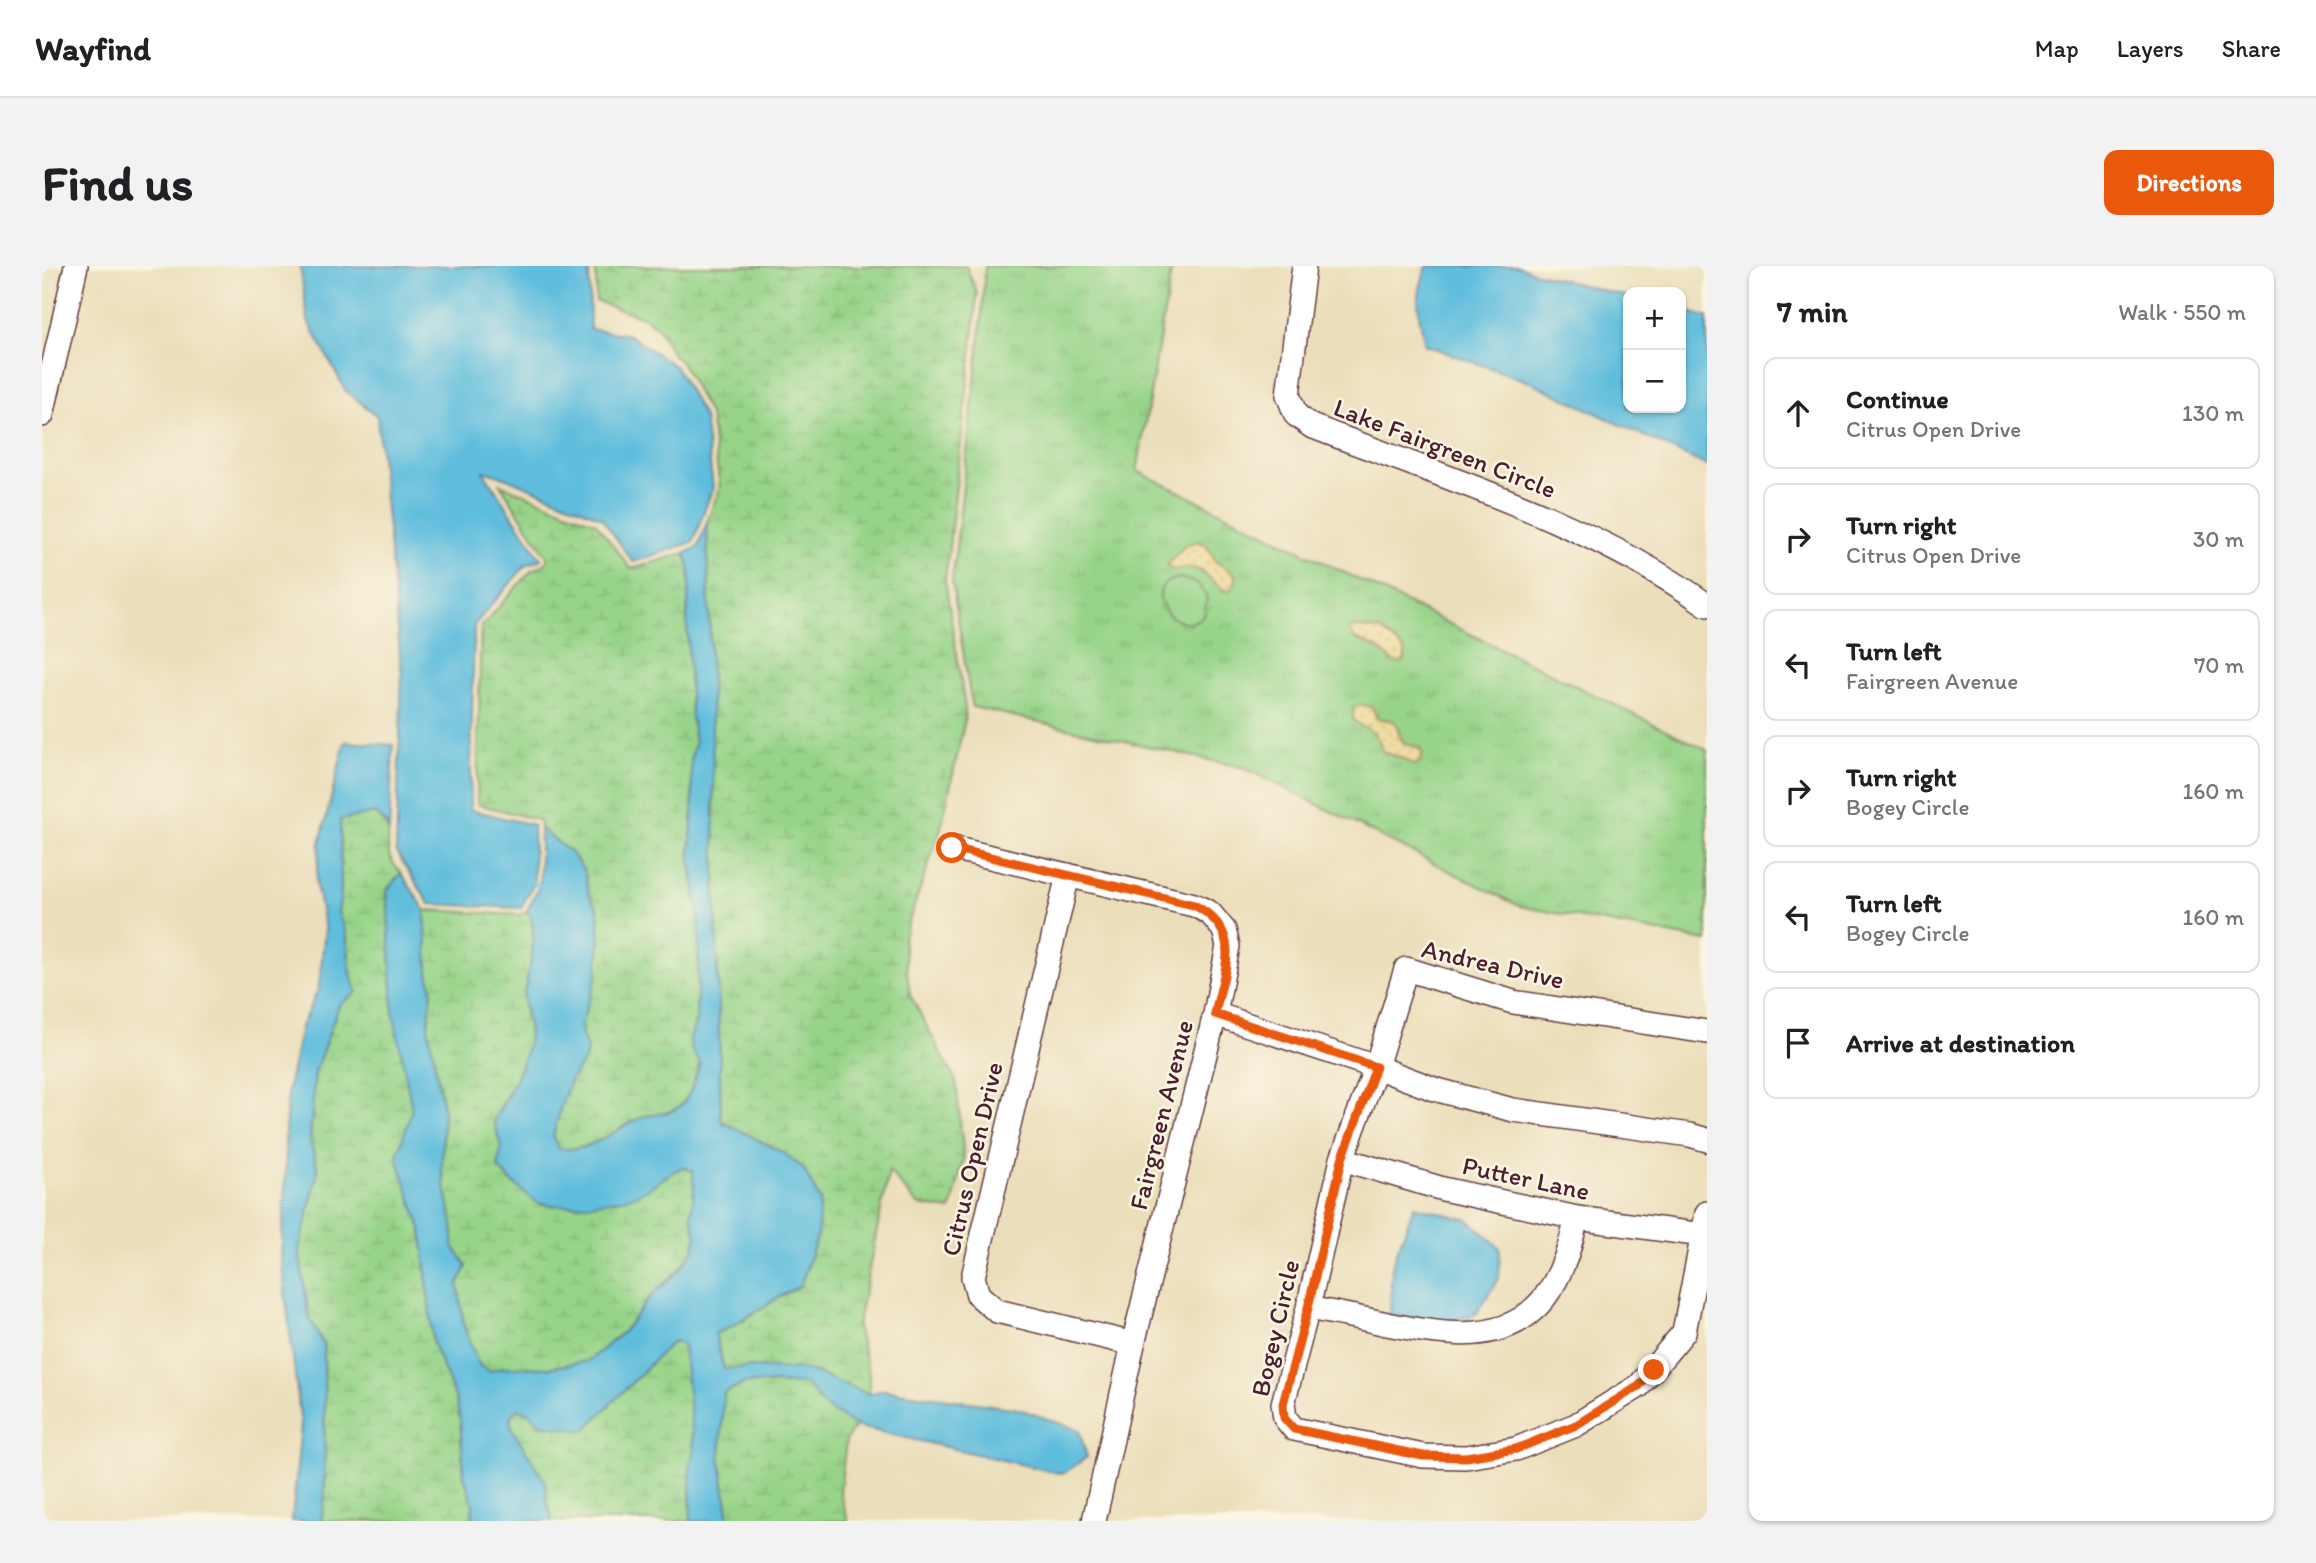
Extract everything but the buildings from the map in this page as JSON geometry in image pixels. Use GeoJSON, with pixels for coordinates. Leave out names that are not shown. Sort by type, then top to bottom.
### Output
{"type":"FeatureCollection","features":[{"type":"Feature","properties":{"kind":"street"},"geometry":{"type":"LineString","coordinates":[[42,415],[76,266]]}},
{"type":"Feature","properties":{"kind":"street","name":"Lake Fairgreen Circle"},"geometry":{"type":"LineString","coordinates":[[1304,266],[1288,395],[1296,415],[1311,426],[1571,527],[1672,581],[1707,605]]}},
{"type":"Feature","properties":{"kind":"street"},"geometry":{"type":"LineString","coordinates":[[952,848],[1194,905],[1210,913],[1224,930],[1228,946],[1215,1014]]}},
{"type":"Feature","properties":{"kind":"street","name":"Citrus Open Drive"},"geometry":{"type":"LineString","coordinates":[[1068,875],[973,1277],[978,1295],[997,1311],[1133,1344]]}},
{"type":"Feature","properties":{"kind":"street","name":"Andrea Drive"},"geometry":{"type":"LineString","coordinates":[[1376,1067],[1406,969],[1513,1002],[1707,1032]]}},
{"type":"Feature","properties":{"kind":"street","name":"Fairgreen Avenue"},"geometry":{"type":"LineString","coordinates":[[1094,1521],[1133,1344],[1215,1014],[1434,1089],[1513,1110],[1690,1135],[1707,1140]]}},
{"type":"Feature","properties":{"kind":"street","name":"Bogey Circle"},"geometry":{"type":"LineString","coordinates":[[1376,1067],[1342,1159],[1283,1404],[1284,1418],[1294,1429],[1423,1456],[1466,1457],[1516,1449],[1576,1425],[1639,1386],[1684,1332],[1705,1224]]}},
{"type":"Feature","properties":{"kind":"street","name":"Putter Lane"},"geometry":{"type":"LineString","coordinates":[[1342,1159],[1443,1189],[1577,1218],[1705,1224]]}},
{"type":"Feature","properties":{"kind":"street"},"geometry":{"type":"LineString","coordinates":[[1308,1308],[1442,1335],[1486,1333],[1509,1325],[1545,1297],[1567,1257],[1577,1218]]}},
{"type":"Feature","properties":{"kind":"green space"},"geometry":{"type":"Polygon","coordinates":[[[596,266],[966,266],[977,293],[945,581],[965,707],[964,724],[941,828],[903,938],[910,995],[956,1081],[964,1159],[951,1210],[918,1205],[889,1171],[857,1327],[869,1374],[869,1394],[807,1370],[749,1367],[724,1369],[715,1334],[800,1286],[807,1267],[820,1201],[803,1168],[782,1152],[721,1121],[707,522],[720,487],[710,416],[682,363],[674,356],[658,328],[645,318],[596,301],[596,266]]]}},
{"type":"Feature","properties":{"kind":"green space"},"geometry":{"type":"Polygon","coordinates":[[[985,266],[1172,266],[1137,471],[1707,750],[1707,941],[1519,906],[1245,768],[972,707],[952,582],[981,329],[985,266]]]}},
{"type":"Feature","properties":{"kind":"green space"},"geometry":{"type":"Polygon","coordinates":[[[500,484],[596,523],[631,569],[685,553],[690,569],[687,620],[691,717],[695,742],[691,759],[693,811],[690,855],[700,926],[696,1021],[690,1039],[691,1049],[700,1062],[690,1092],[675,1110],[643,1117],[592,1144],[570,1149],[558,1148],[553,1137],[570,1080],[585,1059],[587,1048],[581,1025],[597,975],[598,909],[589,894],[584,871],[572,854],[540,828],[539,820],[477,804],[481,627],[531,571],[545,564],[548,558],[500,484]]]}},
{"type":"Feature","properties":{"kind":"green space"},"geometry":{"type":"Polygon","coordinates":[[[1180,578],[1198,584],[1207,597],[1205,614],[1194,621],[1183,622],[1173,618],[1160,600],[1161,591],[1167,583],[1180,578]]]}},
{"type":"Feature","properties":{"kind":"green space"},"geometry":{"type":"Polygon","coordinates":[[[376,813],[387,829],[392,862],[401,873],[387,890],[393,1010],[413,1109],[397,1157],[422,1232],[433,1343],[455,1397],[460,1419],[464,1475],[473,1505],[472,1520],[482,1521],[321,1521],[325,1496],[324,1346],[309,1317],[299,1250],[318,1171],[310,1140],[315,1072],[339,1005],[357,991],[351,975],[346,933],[338,913],[341,890],[340,820],[376,813]]]}},
{"type":"Feature","properties":{"kind":"green space"},"geometry":{"type":"Polygon","coordinates":[[[425,910],[520,915],[527,911],[531,919],[532,951],[524,995],[529,1040],[521,1067],[494,1121],[501,1147],[498,1168],[516,1186],[563,1205],[608,1201],[637,1194],[683,1167],[693,1171],[697,1237],[694,1249],[679,1270],[652,1295],[623,1332],[588,1361],[549,1368],[503,1367],[490,1371],[480,1366],[472,1351],[464,1326],[458,1284],[467,1266],[453,1246],[453,1225],[442,1171],[443,1108],[428,1027],[432,990],[428,971],[425,910]]]}},
{"type":"Feature","properties":{"kind":"green space"},"geometry":{"type":"Polygon","coordinates":[[[673,1341],[683,1345],[686,1358],[694,1449],[690,1467],[691,1521],[553,1521],[547,1502],[546,1483],[511,1427],[510,1417],[518,1408],[531,1414],[539,1424],[626,1389],[673,1341]]]}},
{"type":"Feature","properties":{"kind":"green space"},"geometry":{"type":"Polygon","coordinates":[[[745,1383],[806,1384],[824,1406],[855,1426],[846,1440],[840,1493],[848,1521],[729,1521],[720,1456],[724,1393],[745,1383]]]}},
{"type":"Feature","properties":{"kind":"sand"},"geometry":{"type":"Polygon","coordinates":[[[1198,541],[1207,545],[1216,562],[1234,573],[1236,580],[1232,588],[1227,591],[1222,589],[1197,569],[1174,570],[1167,565],[1185,545],[1198,541]]]}},
{"type":"Feature","properties":{"kind":"sand"},"geometry":{"type":"Polygon","coordinates":[[[1353,627],[1381,630],[1405,650],[1405,659],[1401,663],[1394,662],[1379,649],[1354,638],[1350,631],[1353,627]]]}},
{"type":"Feature","properties":{"kind":"sand"},"geometry":{"type":"Polygon","coordinates":[[[1361,705],[1372,707],[1377,718],[1396,724],[1403,742],[1421,750],[1419,763],[1414,765],[1383,752],[1374,734],[1353,720],[1353,708],[1361,705]]]}},
{"type":"Feature","properties":{"kind":"water"},"geometry":{"type":"Polygon","coordinates":[[[300,266],[589,266],[590,329],[629,335],[676,367],[704,418],[713,487],[693,542],[633,562],[601,517],[497,474],[483,471],[541,559],[526,565],[474,625],[470,810],[533,825],[534,883],[521,908],[430,904],[396,852],[402,675],[377,416],[346,391],[308,321],[300,266]]]}},
{"type":"Feature","properties":{"kind":"water"},"geometry":{"type":"Polygon","coordinates":[[[1427,266],[1519,266],[1623,296],[1623,413],[1686,413],[1686,311],[1707,317],[1707,466],[1533,383],[1425,345],[1418,305],[1427,266]]]}},
{"type":"Feature","properties":{"kind":"water"},"geometry":{"type":"Polygon","coordinates":[[[707,522],[721,1121],[782,1152],[803,1168],[820,1201],[817,1237],[800,1286],[715,1334],[724,1369],[749,1367],[807,1370],[869,1394],[883,1390],[1019,1409],[1079,1430],[1087,1457],[1063,1474],[855,1426],[824,1406],[806,1384],[745,1383],[724,1393],[720,1456],[729,1521],[691,1521],[690,1467],[694,1449],[683,1345],[673,1341],[584,1431],[539,1424],[531,1414],[518,1408],[510,1417],[511,1427],[546,1483],[547,1502],[553,1521],[472,1520],[473,1505],[464,1475],[460,1419],[455,1397],[433,1343],[422,1232],[397,1157],[412,1109],[393,1011],[387,890],[401,873],[425,910],[428,971],[432,990],[428,1027],[443,1108],[442,1171],[453,1225],[453,1246],[467,1266],[458,1284],[464,1326],[476,1358],[480,1366],[490,1371],[503,1367],[549,1368],[588,1361],[623,1332],[652,1295],[679,1270],[694,1249],[697,1237],[691,1216],[693,1171],[683,1167],[642,1192],[627,1197],[559,1206],[539,1203],[498,1168],[501,1147],[494,1121],[521,1067],[529,1040],[524,995],[533,929],[527,911],[540,884],[540,828],[572,854],[584,871],[589,894],[598,909],[600,939],[597,975],[581,1025],[587,1048],[585,1059],[570,1080],[560,1109],[553,1137],[558,1148],[581,1148],[643,1117],[675,1110],[687,1098],[694,1080],[700,1063],[691,1049],[690,1039],[696,1021],[700,926],[690,855],[693,811],[691,759],[695,742],[691,717],[687,620],[690,569],[685,553],[698,547],[707,522]]]}},
{"type":"Feature","properties":{"kind":"water"},"geometry":{"type":"Polygon","coordinates":[[[345,742],[393,745],[389,833],[387,825],[376,813],[340,820],[341,890],[338,913],[346,933],[351,975],[357,992],[339,1005],[315,1072],[310,1140],[318,1171],[299,1250],[309,1317],[324,1346],[325,1496],[321,1521],[292,1521],[301,1425],[281,1258],[286,1169],[285,1130],[288,1089],[301,1027],[319,987],[325,929],[316,884],[320,843],[345,742]]]}},
{"type":"Feature","properties":{"kind":"water"},"geometry":{"type":"Polygon","coordinates":[[[1414,1206],[1469,1220],[1500,1248],[1499,1278],[1476,1314],[1446,1323],[1390,1315],[1392,1266],[1414,1206]]]}},
{"type":"Feature","properties":{"kind":"waterway"},"geometry":{"type":"LineString","coordinates":[[534,883],[545,888]]}},
{"type":"Feature","properties":{"kind":"route"},"geometry":{"type":"LineString","coordinates":[[952,848],[1194,905],[1210,913],[1224,930],[1228,946],[1215,1014],[1376,1067],[1342,1159],[1283,1404],[1284,1418],[1294,1429],[1423,1456],[1466,1457],[1516,1449],[1576,1425],[1639,1386],[1654,1370]]}}]}
